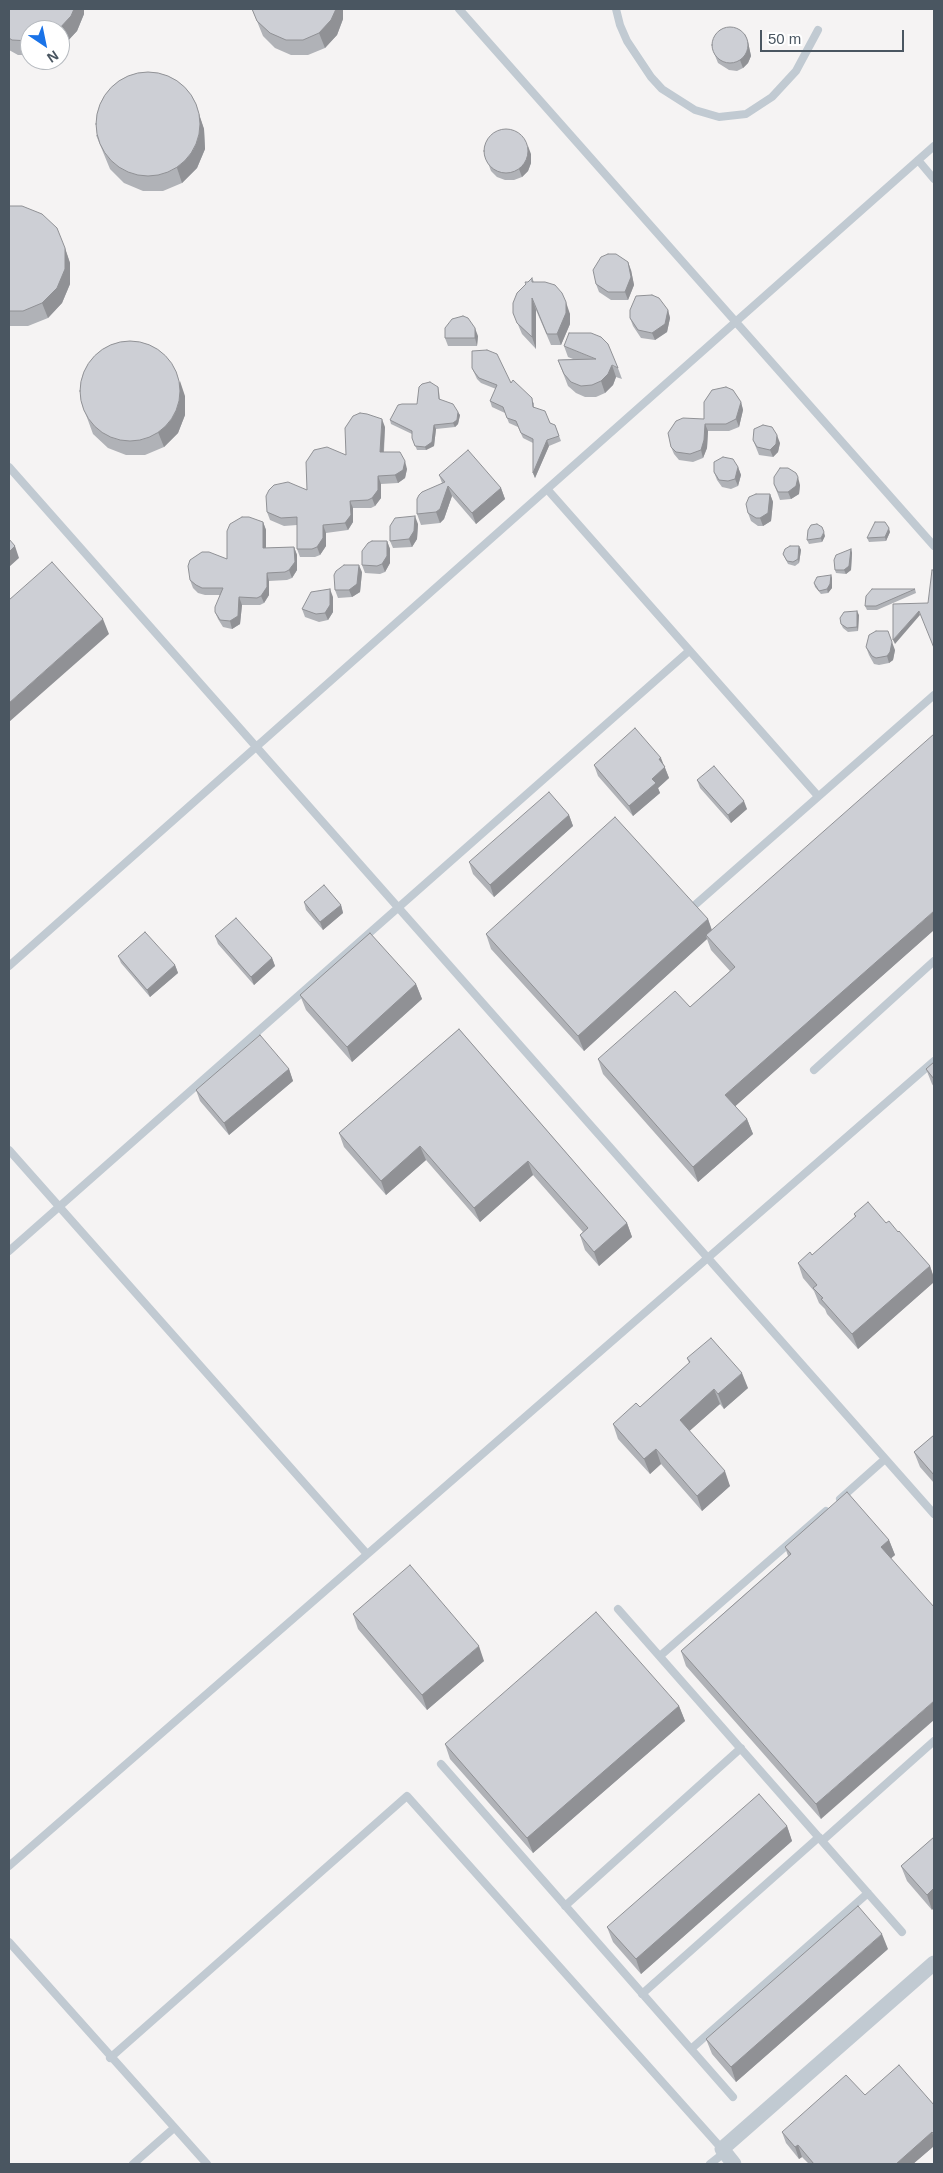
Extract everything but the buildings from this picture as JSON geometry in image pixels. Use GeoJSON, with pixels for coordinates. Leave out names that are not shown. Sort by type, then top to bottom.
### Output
{"type":"FeatureCollection","features":[{"type":"Feature","properties":{"kind":"street"},"geometry":{"type":"LineString","coordinates":[[734,2164],[723,2151],[934,1962]]}},
{"type":"Feature","properties":{"kind":"lane"},"geometry":{"type":"LineString","coordinates":[[616,9],[627,41],[642,67],[662,89],[695,110],[719,117],[746,114],[772,97],[796,71],[818,30]]}},
{"type":"Feature","properties":{"kind":"lane"},"geometry":{"type":"LineString","coordinates":[[462,10],[934,546]]}},
{"type":"Feature","properties":{"kind":"lane"},"geometry":{"type":"LineString","coordinates":[[9,966],[934,146]]}},
{"type":"Feature","properties":{"kind":"lane"},"geometry":{"type":"LineString","coordinates":[[918,160],[934,179]]}},
{"type":"Feature","properties":{"kind":"lane"},"geometry":{"type":"LineString","coordinates":[[9,466],[934,1514]]}},
{"type":"Feature","properties":{"kind":"lane"},"geometry":{"type":"LineString","coordinates":[[547,490],[818,796]]}},
{"type":"Feature","properties":{"kind":"lane"},"geometry":{"type":"LineString","coordinates":[[9,1251],[689,651]]}},
{"type":"Feature","properties":{"kind":"lane"},"geometry":{"type":"LineString","coordinates":[[696,904],[934,695]]}},
{"type":"Feature","properties":{"kind":"lane"},"geometry":{"type":"LineString","coordinates":[[814,1070],[934,961]]}},
{"type":"Feature","properties":{"kind":"lane"},"geometry":{"type":"LineString","coordinates":[[9,1866],[934,1061]]}},
{"type":"Feature","properties":{"kind":"lane"},"geometry":{"type":"LineString","coordinates":[[9,1150],[367,1554]]}},
{"type":"Feature","properties":{"kind":"lane"},"geometry":{"type":"LineString","coordinates":[[660,1656],[885,1459]]}},
{"type":"Feature","properties":{"kind":"lane"},"geometry":{"type":"LineString","coordinates":[[618,1608],[902,1932]]}},
{"type":"Feature","properties":{"kind":"lane"},"geometry":{"type":"LineString","coordinates":[[642,1994],[934,1741]]}},
{"type":"Feature","properties":{"kind":"lane"},"geometry":{"type":"LineString","coordinates":[[565,1906],[741,1748]]}},
{"type":"Feature","properties":{"kind":"lane"},"geometry":{"type":"LineString","coordinates":[[441,1764],[733,2097]]}},
{"type":"Feature","properties":{"kind":"lane"},"geometry":{"type":"LineString","coordinates":[[110,2058],[407,1796],[723,2151],[710,2164]]}},
{"type":"Feature","properties":{"kind":"lane"},"geometry":{"type":"LineString","coordinates":[[691,2049],[868,1893]]}},
{"type":"Feature","properties":{"kind":"lane"},"geometry":{"type":"LineString","coordinates":[[9,1942],[110,2058],[207,2164]]}},
{"type":"Feature","properties":{"kind":"lane"},"geometry":{"type":"LineString","coordinates":[[134,2164],[174,2128]]}}]}
